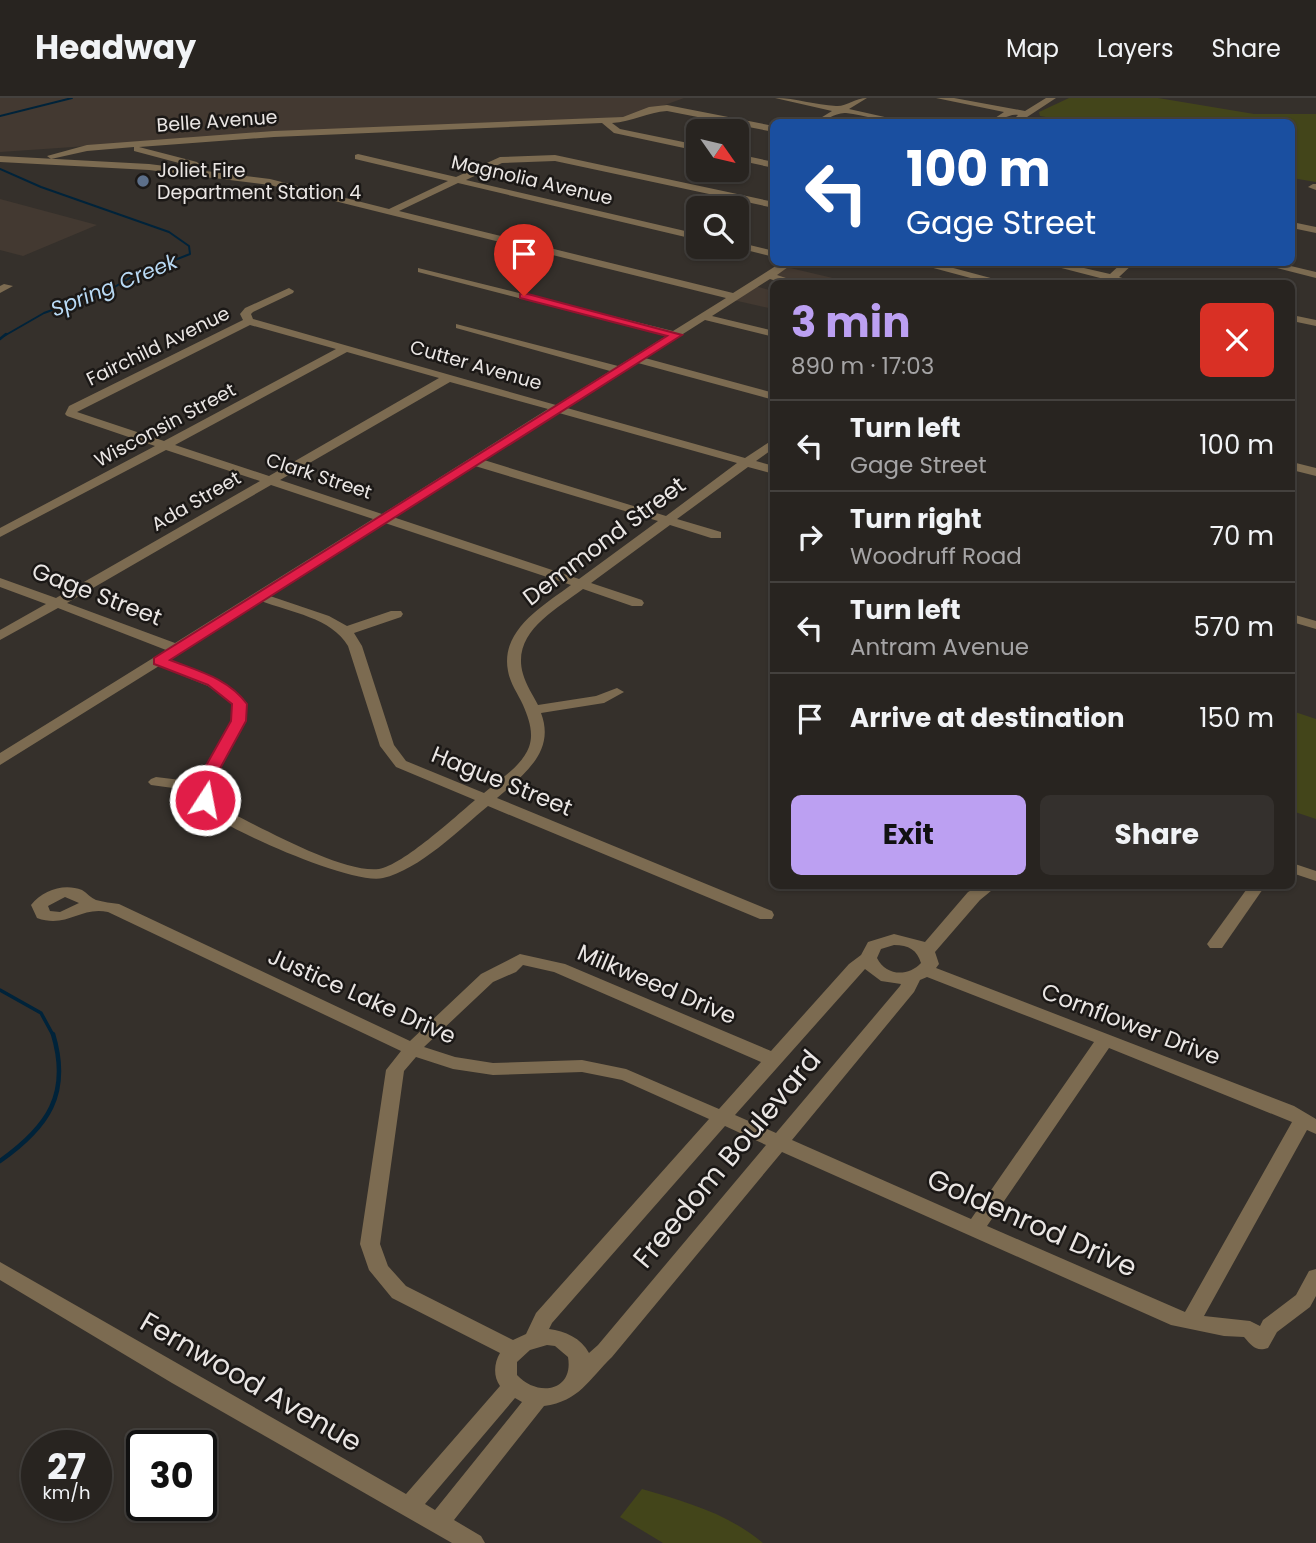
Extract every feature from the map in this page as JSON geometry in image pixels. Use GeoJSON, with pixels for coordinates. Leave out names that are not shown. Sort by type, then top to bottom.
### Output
{"type":"FeatureCollection","features":[{"type":"Feature","properties":{"kind":"street"},"geometry":{"type":"LineString","coordinates":[[779,98],[888,119]]}},
{"type":"Feature","properties":{"kind":"street"},"geometry":{"type":"LineString","coordinates":[[824,119],[863,98]]}},
{"type":"Feature","properties":{"kind":"street"},"geometry":{"type":"LineString","coordinates":[[940,98],[1026,114]]}},
{"type":"Feature","properties":{"kind":"street"},"geometry":{"type":"LineString","coordinates":[[1018,119],[1052,98]]}},
{"type":"Feature","properties":{"kind":"street","name":"Belle Avenue"},"geometry":{"type":"LineString","coordinates":[[38,160],[87,148],[297,133],[625,120],[652,109],[667,108],[770,129]]}},
{"type":"Feature","properties":{"kind":"street"},"geometry":{"type":"LineString","coordinates":[[998,119],[1011,112]]}},
{"type":"Feature","properties":{"kind":"street"},"geometry":{"type":"LineString","coordinates":[[603,120],[617,131],[686,145]]}},
{"type":"Feature","properties":{"kind":"street"},"geometry":{"type":"LineString","coordinates":[[136,145],[138,149],[203,166],[222,174]]}},
{"type":"Feature","properties":{"kind":"street","name":"Magnolia Avenue"},"geometry":{"type":"LineString","coordinates":[[358,157],[686,234]]}},
{"type":"Feature","properties":{"kind":"street"},"geometry":{"type":"LineString","coordinates":[[5,159],[222,174],[270,182],[735,297]]}},
{"type":"Feature","properties":{"kind":"street"},"geometry":{"type":"LineString","coordinates":[[389,212],[500,160],[567,159],[770,204]]}},
{"type":"Feature","properties":{"kind":"street"},"geometry":{"type":"LineString","coordinates":[[749,160],[770,164]]}},
{"type":"Feature","properties":{"kind":"street"},"geometry":{"type":"LineString","coordinates":[[1295,226],[1316,230]]}},
{"type":"Feature","properties":{"kind":"street"},"geometry":{"type":"LineString","coordinates":[[749,248],[770,253]]}},
{"type":"Feature","properties":{"kind":"street"},"geometry":{"type":"LineString","coordinates":[[0,760],[561,409],[784,266]]}},
{"type":"Feature","properties":{"kind":"street"},"geometry":{"type":"LineString","coordinates":[[931,266],[985,280]]}},
{"type":"Feature","properties":{"kind":"street"},"geometry":{"type":"LineString","coordinates":[[1057,266],[1105,280]]}},
{"type":"Feature","properties":{"kind":"street"},"geometry":{"type":"LineString","coordinates":[[1109,280],[1125,266]]}},
{"type":"Feature","properties":{"kind":"street"},"geometry":{"type":"LineString","coordinates":[[1277,266],[1316,275]]}},
{"type":"Feature","properties":{"kind":"street"},"geometry":{"type":"LineString","coordinates":[[422,270],[676,335]]}},
{"type":"Feature","properties":{"kind":"street"},"geometry":{"type":"LineString","coordinates":[[769,276],[784,280]]}},
{"type":"Feature","properties":{"kind":"street","name":"Fairchild Avenue"},"geometry":{"type":"LineString","coordinates":[[70,411],[249,321],[245,314],[249,310],[289,292]]}},
{"type":"Feature","properties":{"kind":"street"},"geometry":{"type":"LineString","coordinates":[[704,317],[770,333]]}},
{"type":"Feature","properties":{"kind":"street"},"geometry":{"type":"LineString","coordinates":[[1295,319],[1316,323]]}},
{"type":"Feature","properties":{"kind":"street","name":"Cutter Avenue"},"geometry":{"type":"LineString","coordinates":[[249,321],[770,469]]}},
{"type":"Feature","properties":{"kind":"street"},"geometry":{"type":"LineString","coordinates":[[460,326],[621,370]]}},
{"type":"Feature","properties":{"kind":"street","name":"Wisconsin Street"},"geometry":{"type":"LineString","coordinates":[[0,533],[347,348]]}},
{"type":"Feature","properties":{"kind":"street"},"geometry":{"type":"LineString","coordinates":[[637,359],[770,396]]}},
{"type":"Feature","properties":{"kind":"street","name":"Ada Street"},"geometry":{"type":"LineString","coordinates":[[0,636],[448,378]]}},
{"type":"Feature","properties":{"kind":"street","name":"Clark Street"},"geometry":{"type":"LineString","coordinates":[[70,411],[71,414],[164,446],[636,603]]}},
{"type":"Feature","properties":{"kind":"street","name":"Demmond Street"},"geometry":{"type":"LineString","coordinates":[[202,787],[205,800],[219,813],[340,866],[381,874],[411,858],[525,766],[538,751],[540,733],[533,710],[517,678],[513,661],[519,639],[539,615],[770,445]]}},
{"type":"Feature","properties":{"kind":"street"},"geometry":{"type":"LineString","coordinates":[[476,462],[716,535]]}},
{"type":"Feature","properties":{"kind":"street"},"geometry":{"type":"LineString","coordinates":[[1295,467],[1316,472]]}},
{"type":"Feature","properties":{"kind":"street","name":"Gage Street"},"geometry":{"type":"LineString","coordinates":[[0,582],[177,649]]}},
{"type":"Feature","properties":{"kind":"street"},"geometry":{"type":"LineString","coordinates":[[261,597],[324,619],[346,631],[396,614]]}},
{"type":"Feature","properties":{"kind":"street"},"geometry":{"type":"LineString","coordinates":[[1295,619],[1316,625]]}},
{"type":"Feature","properties":{"kind":"street","name":"Hague Street"},"geometry":{"type":"LineString","coordinates":[[346,631],[355,646],[387,746],[401,764],[625,854],[766,915]]}},
{"type":"Feature","properties":{"kind":"street","name":"Gage Street"},"geometry":{"type":"LineString","coordinates":[[159,661],[213,682],[229,691],[240,704],[238,721],[202,787]]}},
{"type":"Feature","properties":{"kind":"street"},"geometry":{"type":"LineString","coordinates":[[533,710],[598,700],[617,692]]}},
{"type":"Feature","properties":{"kind":"street"},"geometry":{"type":"LineString","coordinates":[[156,782],[202,787]]}},
{"type":"Feature","properties":{"kind":"street"},"geometry":{"type":"LineString","coordinates":[[1295,869],[1316,876]]}},
{"type":"Feature","properties":{"kind":"street"},"geometry":{"type":"LineString","coordinates":[[919,974],[930,964],[926,951],[974,896],[984,889]]}},
{"type":"Feature","properties":{"kind":"street"},"geometry":{"type":"LineString","coordinates":[[1216,944],[1255,889]]}},
{"type":"Feature","properties":{"kind":"street","name":"Justice Lake Drive"},"geometry":{"type":"LineString","coordinates":[[91,905],[113,908],[412,1049],[453,1063],[493,1069],[582,1066],[626,1075],[781,1142]]}},
{"type":"Feature","properties":{"kind":"street","name":"Freedom Boulevard"},"geometry":{"type":"LineString","coordinates":[[535,1338],[543,1319],[855,968],[868,958],[874,946],[891,940],[911,942],[926,951]]}},
{"type":"Feature","properties":{"kind":"street","name":"Milkweed Drive"},"geometry":{"type":"LineString","coordinates":[[412,1049],[487,978],[510,968],[520,958],[559,968],[774,1060]]}},
{"type":"Feature","properties":{"kind":"street","name":"Cornflower Drive"},"geometry":{"type":"LineString","coordinates":[[868,958],[870,964],[883,975],[919,974],[1105,1040],[1310,1123]]}},
{"type":"Feature","properties":{"kind":"street","name":"Freedom Boulevard"},"geometry":{"type":"LineString","coordinates":[[581,1373],[605,1352],[919,974]]}},
{"type":"Feature","properties":{"kind":"street"},"geometry":{"type":"LineString","coordinates":[[975,1228],[1105,1040]]}},
{"type":"Feature","properties":{"kind":"street"},"geometry":{"type":"LineString","coordinates":[[412,1049],[395,1070],[370,1244],[379,1270],[399,1292],[513,1350]]}},
{"type":"Feature","properties":{"kind":"street"},"geometry":{"type":"LineString","coordinates":[[1191,1321],[1310,1123]]}},
{"type":"Feature","properties":{"kind":"street","name":"Goldenrod Drive"},"geometry":{"type":"LineString","coordinates":[[781,1142],[1178,1319],[1250,1329],[1261,1342],[1270,1326],[1303,1301],[1316,1277]]}},
{"type":"Feature","properties":{"kind":"street","name":"Fernwood Avenue"},"geometry":{"type":"LineString","coordinates":[[0,1270],[473,1543]]}},
{"type":"Feature","properties":{"kind":"street"},"geometry":{"type":"LineString","coordinates":[[547,1337],[570,1345],[578,1353],[581,1373],[568,1391],[557,1396],[538,1398],[521,1394],[512,1387],[505,1369],[513,1350],[535,1338],[547,1337]]}},
{"type":"Feature","properties":{"kind":"street"},"geometry":{"type":"LineString","coordinates":[[409,1507],[512,1387]]}},
{"type":"Feature","properties":{"kind":"street"},"geometry":{"type":"LineString","coordinates":[[438,1523],[538,1398]]}},
{"type":"Feature","properties":{"kind":"shaded area"},"geometry":{"type":"Polygon","coordinates":[[[0,98],[684,98],[632,117],[276,133],[0,152],[0,98]]]}},
{"type":"Feature","properties":{"kind":"shaded area"},"geometry":{"type":"Polygon","coordinates":[[[0,199],[97,225],[23,256],[0,250],[0,199]]]}},
{"type":"Feature","properties":{"kind":"shaded area"},"geometry":{"type":"Polygon","coordinates":[[[786,267],[841,280],[777,280],[768,278],[786,267]]]}},
{"type":"Feature","properties":{"kind":"shaded area"},"geometry":{"type":"Polygon","coordinates":[[[755,286],[770,290],[770,308],[733,300],[755,286]]]}},
{"type":"Feature","properties":{"kind":"green space"},"geometry":{"type":"Polygon","coordinates":[[[1069,98],[1158,98],[1254,114],[1316,114],[1316,182],[1295,178],[1295,119],[1056,119],[1040,116],[1039,112],[1069,98]]]}},
{"type":"Feature","properties":{"kind":"green space"},"geometry":{"type":"Polygon","coordinates":[[[1295,712],[1316,719],[1316,819],[1295,812],[1295,712]]]}},
{"type":"Feature","properties":{"kind":"green space"},"geometry":{"type":"Polygon","coordinates":[[[642,1489],[720,1516],[763,1543],[663,1543],[620,1517],[642,1489]]]}},
{"type":"Feature","properties":{"kind":"waterway","name":"Spring Creek"},"geometry":{"type":"LineString","coordinates":[[0,116],[72,98]]}},
{"type":"Feature","properties":{"kind":"waterway","name":"Spring Creek"},"geometry":{"type":"LineString","coordinates":[[0,169],[41,187],[169,232],[189,246],[190,254],[131,277],[113,288],[44,313],[4,336]]}},
{"type":"Feature","properties":{"kind":"waterway","name":"Spring Creek"},"geometry":{"type":"LineString","coordinates":[[0,339],[6,334]]}},
{"type":"Feature","properties":{"kind":"waterway","name":"Spring Creek"},"geometry":{"type":"LineString","coordinates":[[0,990],[41,1013],[53,1035]]}},
{"type":"Feature","properties":{"kind":"waterway","name":"Spring Creek"},"geometry":{"type":"LineString","coordinates":[[0,1161],[31,1135],[43,1122],[51,1107],[57,1092],[59,1074],[53,1034]]}},
{"type":"Feature","properties":{"kind":"place","name":"Joliet Fire Department Station 4"},"geometry":{"type":"Point","coordinates":[143,181]}},
{"type":"Feature","properties":{"kind":"route"},"geometry":{"type":"LineString","coordinates":[[205,800],[202,787],[206,776],[238,721],[240,704],[229,691],[213,682],[159,661],[676,335],[524,296]]}}]}
